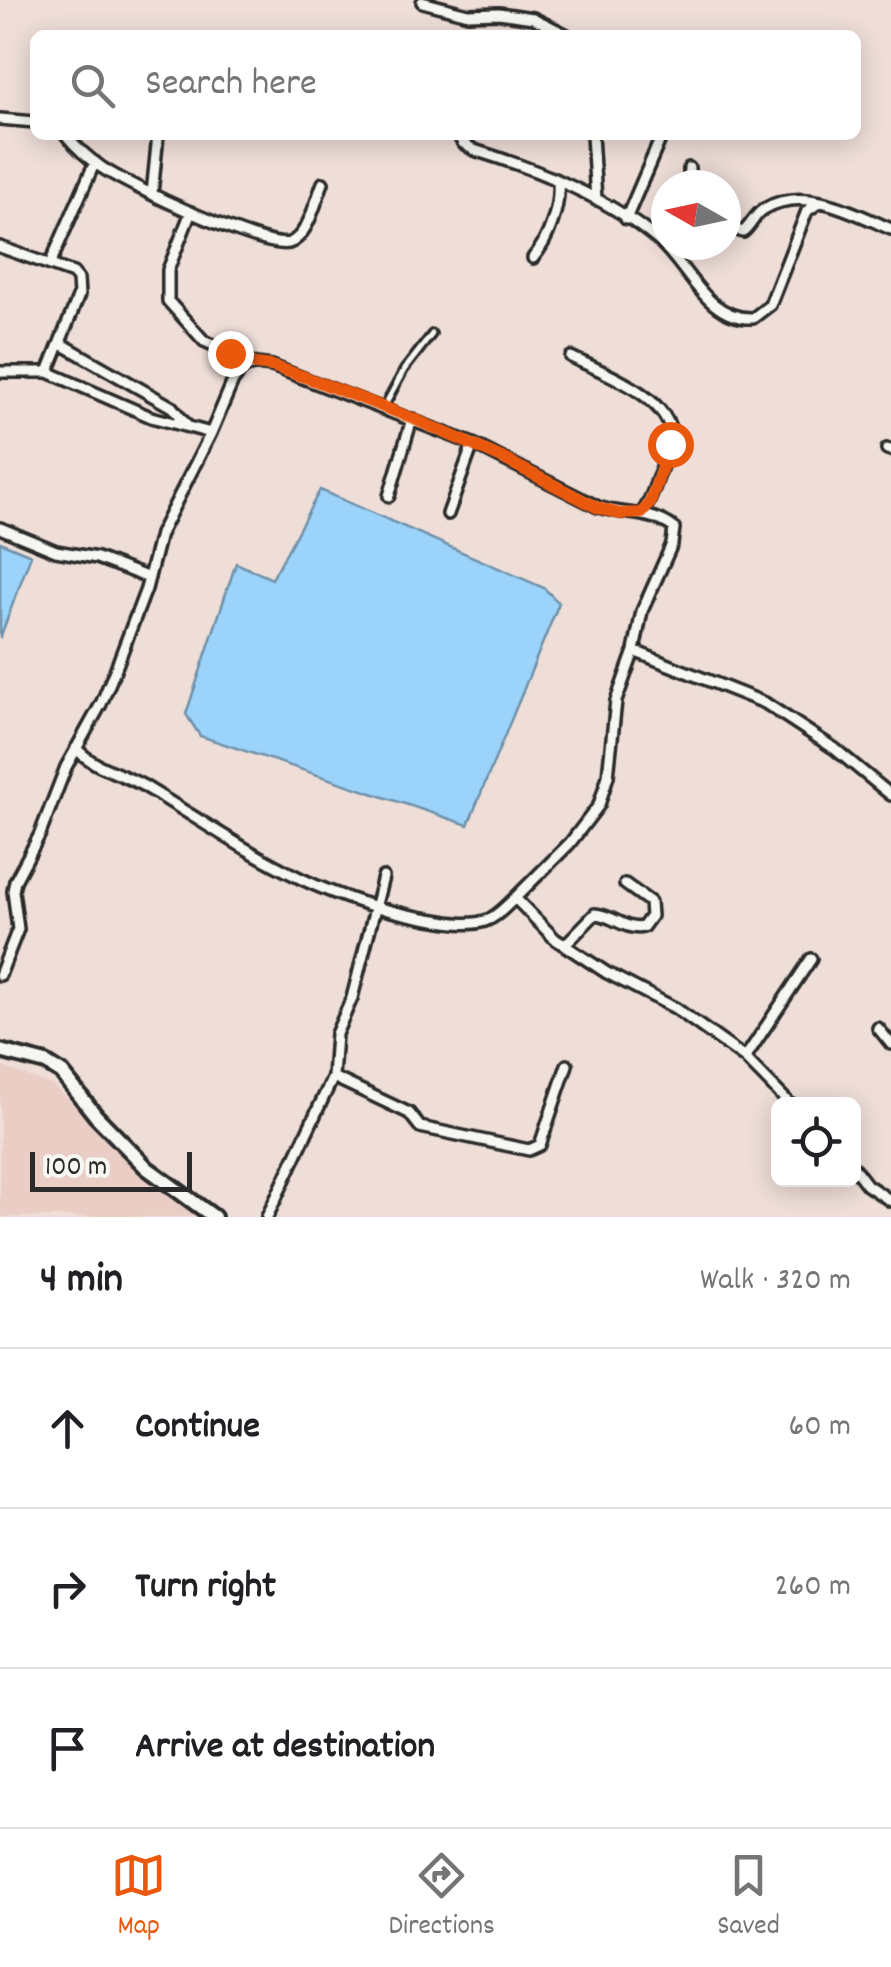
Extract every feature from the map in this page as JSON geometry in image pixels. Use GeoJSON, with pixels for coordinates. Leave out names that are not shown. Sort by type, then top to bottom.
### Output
{"type":"FeatureCollection","features":[{"type":"Feature","properties":{"kind":"street"},"geometry":{"type":"LineString","coordinates":[[422,2],[468,14],[532,18],[556,30]]}},
{"type":"Feature","properties":{"kind":"street"},"geometry":{"type":"LineString","coordinates":[[0,119],[30,122]]}},
{"type":"Feature","properties":{"kind":"street"},"geometry":{"type":"LineString","coordinates":[[71,140],[94,162],[152,194],[266,240],[290,243],[304,229],[322,183]]}},
{"type":"Feature","properties":{"kind":"street"},"geometry":{"type":"LineString","coordinates":[[152,194],[157,140]]}},
{"type":"Feature","properties":{"kind":"street"},"geometry":{"type":"LineString","coordinates":[[460,140],[474,150],[596,200],[626,219],[662,244],[706,298],[734,317],[753,318],[770,305],[806,211],[820,202]]}},
{"type":"Feature","properties":{"kind":"street"},"geometry":{"type":"LineString","coordinates":[[592,140],[596,200]]}},
{"type":"Feature","properties":{"kind":"street"},"geometry":{"type":"LineString","coordinates":[[626,219],[660,140]]}},
{"type":"Feature","properties":{"kind":"street"},"geometry":{"type":"LineString","coordinates":[[50,264],[94,162]]}},
{"type":"Feature","properties":{"kind":"street"},"geometry":{"type":"LineString","coordinates":[[532,258],[541,246],[559,198],[558,182]]}},
{"type":"Feature","properties":{"kind":"street"},"geometry":{"type":"LineString","coordinates":[[741,231],[764,209],[796,197],[891,229]]}},
{"type":"Feature","properties":{"kind":"street"},"geometry":{"type":"LineString","coordinates":[[76,748],[86,760],[144,786],[260,860],[322,890],[376,908],[472,924],[494,916],[515,898],[578,834],[600,805],[608,776],[616,700],[634,652],[642,611],[675,534],[668,524],[642,513],[620,514],[598,508],[473,444],[412,418],[308,378],[256,364],[204,341],[184,323],[168,300],[168,270],[191,212]]}},
{"type":"Feature","properties":{"kind":"street"},"geometry":{"type":"LineString","coordinates":[[0,247],[73,274],[80,284],[80,295],[48,372]]}},
{"type":"Feature","properties":{"kind":"street"},"geometry":{"type":"LineString","coordinates":[[60,342],[172,407],[188,427]]}},
{"type":"Feature","properties":{"kind":"street"},"geometry":{"type":"LineString","coordinates":[[571,357],[642,393],[668,423],[670,444],[650,503],[642,513]]}},
{"type":"Feature","properties":{"kind":"street"},"geometry":{"type":"LineString","coordinates":[[0,975],[18,929],[13,890],[116,668],[149,578],[160,534],[211,433],[232,381],[242,368],[256,364]]}},
{"type":"Feature","properties":{"kind":"street"},"geometry":{"type":"LineString","coordinates":[[0,372],[48,372],[151,417],[211,433]]}},
{"type":"Feature","properties":{"kind":"street"},"geometry":{"type":"LineString","coordinates":[[389,496],[412,418]]}},
{"type":"Feature","properties":{"kind":"street"},"geometry":{"type":"LineString","coordinates":[[448,514],[473,444]]}},
{"type":"Feature","properties":{"kind":"street"},"geometry":{"type":"LineString","coordinates":[[0,528],[56,551],[97,558],[149,578]]}},
{"type":"Feature","properties":{"kind":"street"},"geometry":{"type":"LineString","coordinates":[[634,652],[766,703],[835,749],[891,796]]}},
{"type":"Feature","properties":{"kind":"street"},"geometry":{"type":"LineString","coordinates":[[267,1217],[333,1077],[336,1034],[352,998],[384,877]]}},
{"type":"Feature","properties":{"kind":"street"},"geometry":{"type":"LineString","coordinates":[[1,882],[13,890]]}},
{"type":"Feature","properties":{"kind":"street"},"geometry":{"type":"LineString","coordinates":[[565,945],[595,914],[610,916],[631,928],[643,927],[652,908],[650,902],[625,884]]}},
{"type":"Feature","properties":{"kind":"street"},"geometry":{"type":"LineString","coordinates":[[515,898],[555,939],[675,1008],[745,1058],[783,1097]]}},
{"type":"Feature","properties":{"kind":"street"},"geometry":{"type":"LineString","coordinates":[[745,1058],[811,960]]}},
{"type":"Feature","properties":{"kind":"street"},"geometry":{"type":"LineString","coordinates":[[878,1028],[891,1044]]}},
{"type":"Feature","properties":{"kind":"street"},"geometry":{"type":"LineString","coordinates":[[0,1051],[46,1063],[62,1073],[96,1116],[147,1168],[207,1214]]}},
{"type":"Feature","properties":{"kind":"street"},"geometry":{"type":"LineString","coordinates":[[333,1077],[408,1113],[420,1127],[528,1150],[540,1146],[567,1064]]}},
{"type":"Feature","properties":{"kind":"street"},"geometry":{"type":"LineString","coordinates":[[861,1177],[891,1201]]}},
{"type":"Feature","properties":{"kind":"lane"},"geometry":{"type":"LineString","coordinates":[[384,407],[404,370],[432,334]]}},
{"type":"Feature","properties":{"kind":"shaded area"},"geometry":{"type":"Polygon","coordinates":[[[0,1066],[54,1086],[143,1170],[203,1217],[0,1217],[0,1066]]]}},
{"type":"Feature","properties":{"kind":"water"},"geometry":{"type":"Polygon","coordinates":[[[320,490],[544,588],[559,603],[468,825],[200,736],[186,714],[236,563],[272,579],[320,490]]]}},
{"type":"Feature","properties":{"kind":"water"},"geometry":{"type":"Polygon","coordinates":[[[0,542],[31,555],[0,638],[0,542]]]}},
{"type":"Feature","properties":{"kind":"route"},"geometry":{"type":"LineString","coordinates":[[230,353],[412,418],[502,458],[598,508],[620,514],[642,513],[650,503],[670,444]]}}]}
